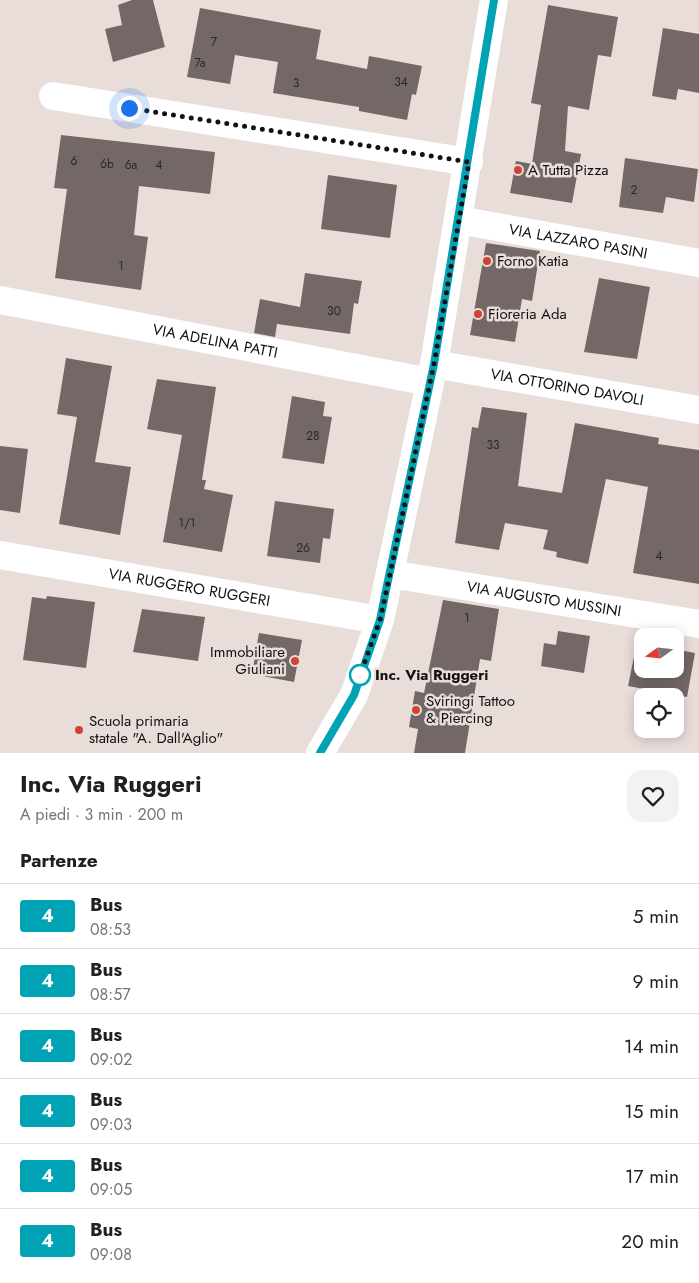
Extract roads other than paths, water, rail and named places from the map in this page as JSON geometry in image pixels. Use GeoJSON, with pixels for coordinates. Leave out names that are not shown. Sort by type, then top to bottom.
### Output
{"type":"FeatureCollection","features":[{"type":"Feature","properties":{"kind":"street"},"geometry":{"type":"LineString","coordinates":[[320,753],[354,695],[380,620],[432,373],[469,162],[494,0]]}},
{"type":"Feature","properties":{"kind":"street"},"geometry":{"type":"LineString","coordinates":[[53,96],[469,162]]}},
{"type":"Feature","properties":{"kind":"street","name":"VIA LAZZARO PASINI"},"geometry":{"type":"LineString","coordinates":[[458,220],[699,263]]}},
{"type":"Feature","properties":{"kind":"street","name":"VIA ADELINA PATTI"},"geometry":{"type":"LineString","coordinates":[[0,300],[432,373]]}},
{"type":"Feature","properties":{"kind":"street","name":"VIA OTTORINO DAVOLI"},"geometry":{"type":"LineString","coordinates":[[432,373],[699,410]]}},
{"type":"Feature","properties":{"kind":"street","name":"VIA RUGGERO RUGGERI"},"geometry":{"type":"LineString","coordinates":[[0,556],[380,620]]}},
{"type":"Feature","properties":{"kind":"street","name":"VIA AUGUSTO MUSSINI"},"geometry":{"type":"LineString","coordinates":[[390,574],[699,624]]}},
{"type":"Feature","properties":{"kind":"place","name":"A Tutta Pizza"},"geometry":{"type":"Point","coordinates":[518,170]}},
{"type":"Feature","properties":{"kind":"place","name":"Forno Katia"},"geometry":{"type":"Point","coordinates":[487,261]}},
{"type":"Feature","properties":{"kind":"place","name":"Fioreria Ada"},"geometry":{"type":"Point","coordinates":[478,314]}},
{"type":"Feature","properties":{"kind":"place","name":"Immobiliare Giuliani"},"geometry":{"type":"Point","coordinates":[295,661]}},
{"type":"Feature","properties":{"kind":"place","name":"Inc. Via Ruggeri"},"geometry":{"type":"Point","coordinates":[360,675]}},
{"type":"Feature","properties":{"kind":"place","name":"Sviringi Tattoo & Piercing"},"geometry":{"type":"Point","coordinates":[416,710]}},
{"type":"Feature","properties":{"kind":"place","name":"Scuola primaria statale \"A. Dall'Aglio\""},"geometry":{"type":"Point","coordinates":[79,730]}}]}
